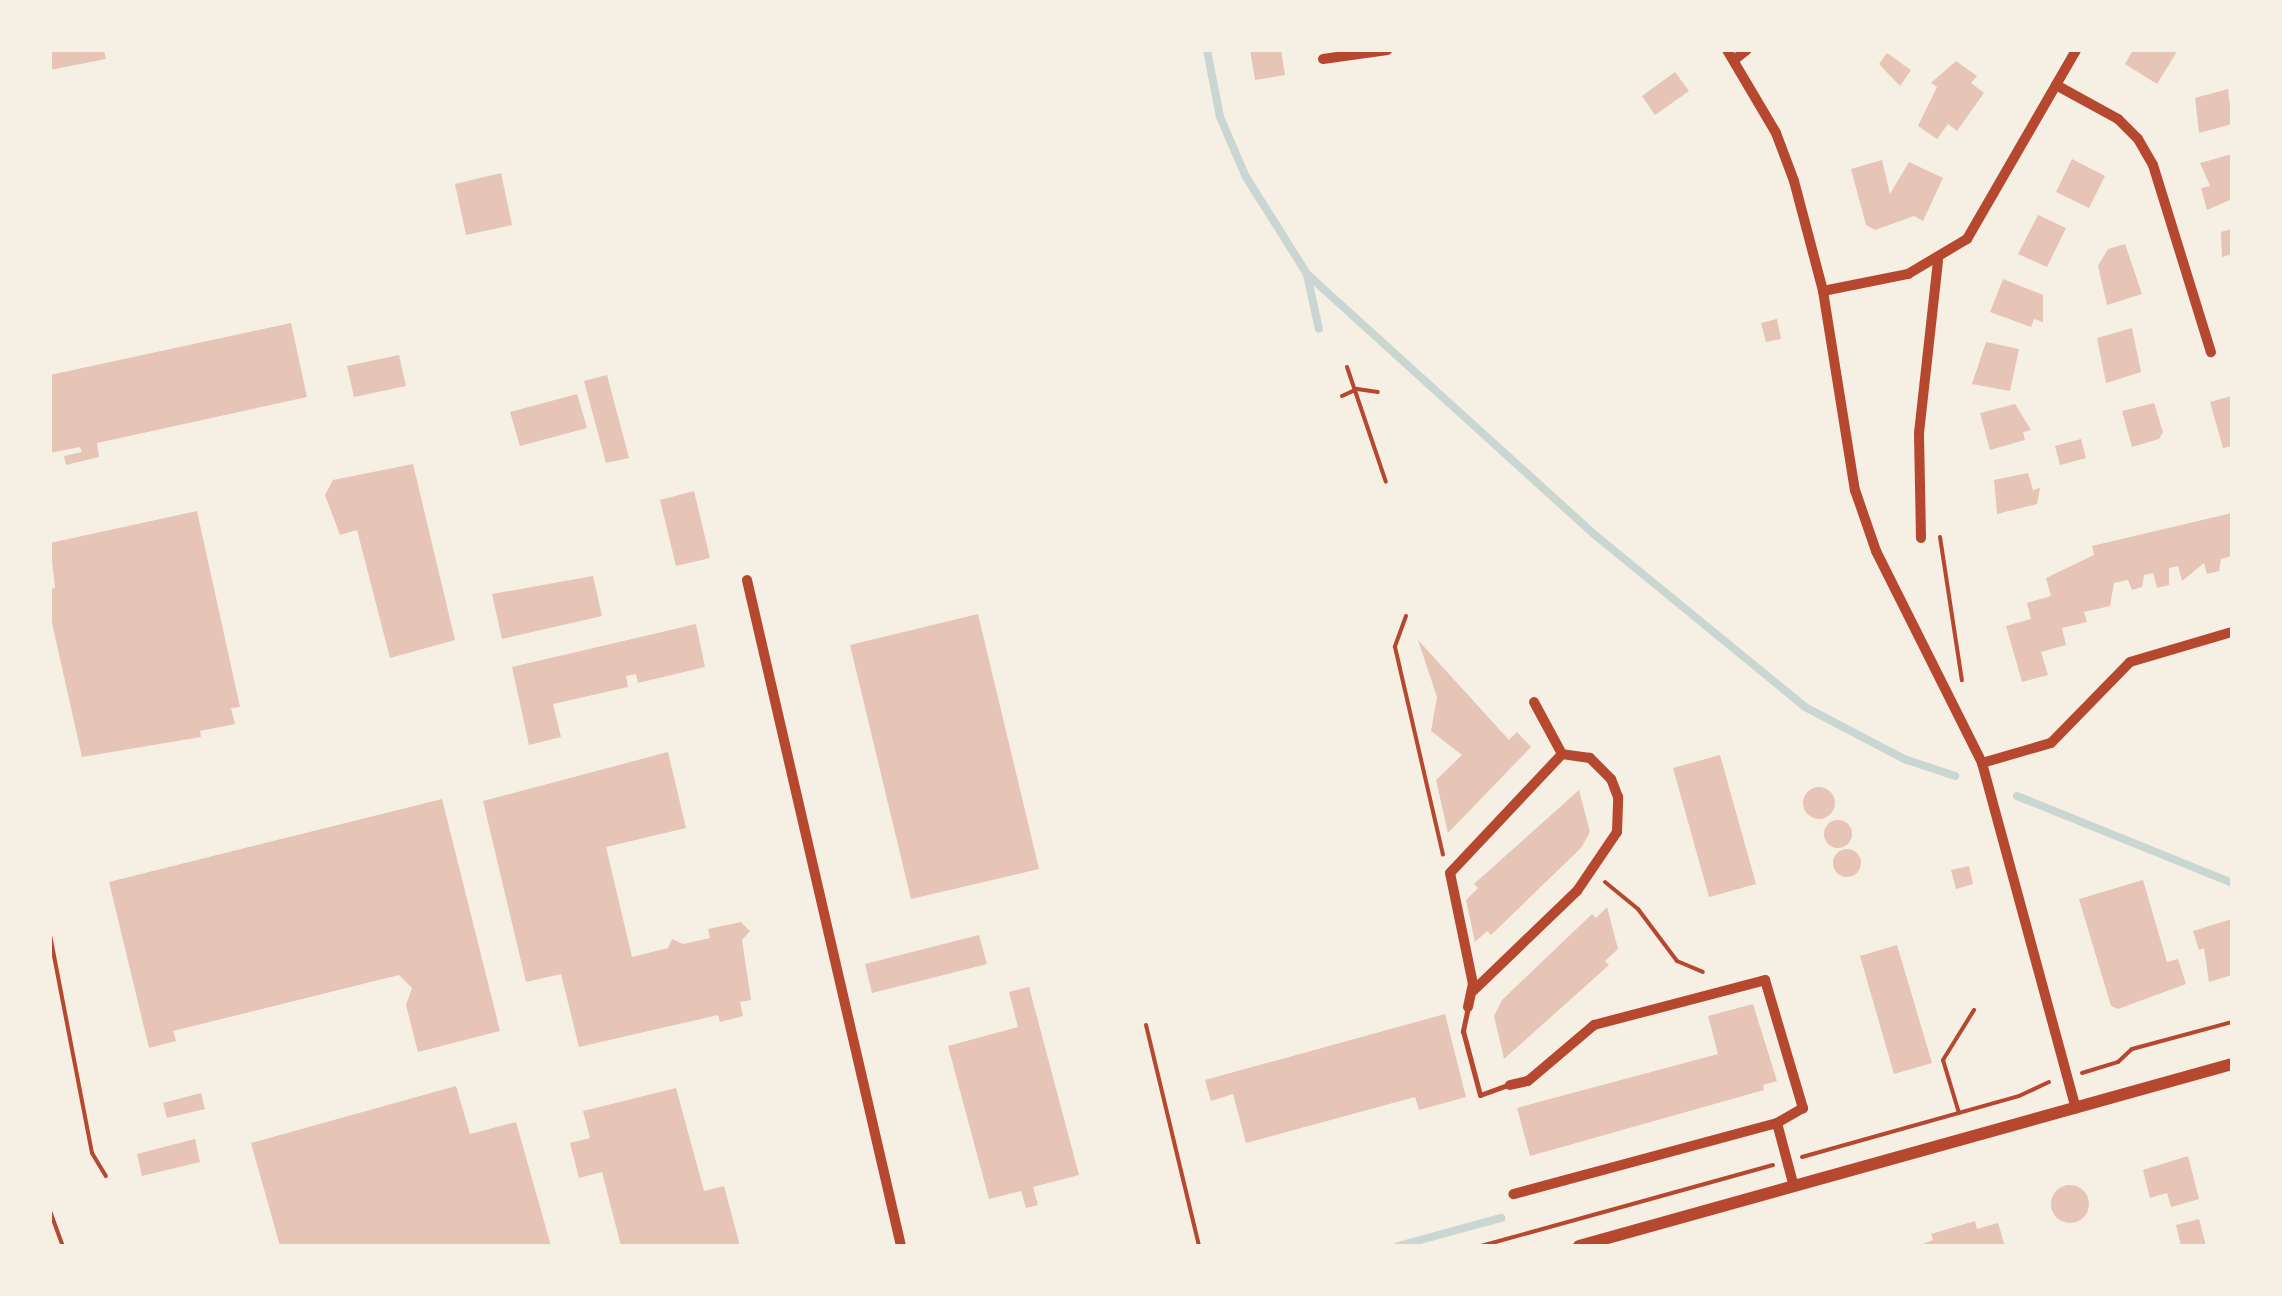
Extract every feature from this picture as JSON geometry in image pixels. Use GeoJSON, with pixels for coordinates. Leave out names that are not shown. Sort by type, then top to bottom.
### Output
{"type":"FeatureCollection","features":[{"type":"Feature","properties":{"kind":"street"},"geometry":{"type":"LineString","coordinates":[[1324,59],[1388,50]]}},
{"type":"Feature","properties":{"kind":"street"},"geometry":{"type":"LineString","coordinates":[[1747,50],[1731,55],[1782,149],[1824,290],[1846,448],[1865,521],[1982,762],[2076,1108]]}},
{"type":"Feature","properties":{"kind":"street"},"geometry":{"type":"LineString","coordinates":[[1824,290],[1908,274],[1967,240],[2076,50]]}},
{"type":"Feature","properties":{"kind":"street"},"geometry":{"type":"LineString","coordinates":[[2056,85],[2118,119],[2138,138],[2153,166],[2212,352]]}},
{"type":"Feature","properties":{"kind":"street"},"geometry":{"type":"LineString","coordinates":[[1921,538],[1919,433],[1938,260]]}},
{"type":"Feature","properties":{"kind":"street"},"geometry":{"type":"LineString","coordinates":[[747,580],[901,1246]]}},
{"type":"Feature","properties":{"kind":"street"},"geometry":{"type":"LineString","coordinates":[[1982,762],[2051,743],[2130,662],[2232,632]]}},
{"type":"Feature","properties":{"kind":"street"},"geometry":{"type":"LineString","coordinates":[[1468,1007],[1473,991],[1593,871],[1617,832],[1618,797],[1601,766],[1562,754],[1534,702]]}},
{"type":"Feature","properties":{"kind":"street"},"geometry":{"type":"LineString","coordinates":[[1473,991],[1450,874],[1562,754]]}},
{"type":"Feature","properties":{"kind":"street"},"geometry":{"type":"LineString","coordinates":[[1510,1084],[1528,1080],[1594,1025],[1765,980],[1803,1108],[1777,1123],[1513,1194]]}},
{"type":"Feature","properties":{"kind":"street"},"geometry":{"type":"LineString","coordinates":[[1579,1246],[2232,1064]]}},
{"type":"Feature","properties":{"kind":"street"},"geometry":{"type":"LineString","coordinates":[[1777,1123],[1794,1187]]}},
{"type":"Feature","properties":{"kind":"lane"},"geometry":{"type":"LineString","coordinates":[[1468,1007],[1463,1031],[1480,1095],[1510,1084]]}},
{"type":"Feature","properties":{"kind":"path"},"geometry":{"type":"LineString","coordinates":[[1347,367],[1386,482]]}},
{"type":"Feature","properties":{"kind":"path"},"geometry":{"type":"LineString","coordinates":[[1342,396],[1357,389],[1378,392]]}},
{"type":"Feature","properties":{"kind":"path"},"geometry":{"type":"LineString","coordinates":[[1938,530],[1964,690]]}},
{"type":"Feature","properties":{"kind":"path"},"geometry":{"type":"LineString","coordinates":[[1406,616],[1396,647],[1445,864]]}},
{"type":"Feature","properties":{"kind":"path"},"geometry":{"type":"LineString","coordinates":[[1593,871],[1638,909],[1677,962],[1702,972]]}},
{"type":"Feature","properties":{"kind":"path"},"geometry":{"type":"LineString","coordinates":[[50,935],[92,1153],[106,1176]]}},
{"type":"Feature","properties":{"kind":"path"},"geometry":{"type":"LineString","coordinates":[[1959,1113],[1943,1060],[1974,1010]]}},
{"type":"Feature","properties":{"kind":"path"},"geometry":{"type":"LineString","coordinates":[[2086,1072],[2118,1062],[2132,1049],[2232,1022]]}},
{"type":"Feature","properties":{"kind":"path"},"geometry":{"type":"LineString","coordinates":[[1146,1025],[1199,1246]]}},
{"type":"Feature","properties":{"kind":"path"},"geometry":{"type":"LineString","coordinates":[[1794,1160],[1959,1113],[2052,1080]]}},
{"type":"Feature","properties":{"kind":"path"},"geometry":{"type":"LineString","coordinates":[[1480,1246],[1780,1163]]}},
{"type":"Feature","properties":{"kind":"path"},"geometry":{"type":"LineString","coordinates":[[50,1211],[63,1246]]}},
{"type":"Feature","properties":{"kind":"building"},"geometry":{"type":"Polygon","coordinates":[[[50,50],[104,50],[106,59],[50,70],[50,50]]]}},
{"type":"Feature","properties":{"kind":"building"},"geometry":{"type":"Polygon","coordinates":[[[1250,50],[1281,50],[1285,75],[1255,80],[1250,50]]]}},
{"type":"Feature","properties":{"kind":"building"},"geometry":{"type":"Polygon","coordinates":[[[2133,50],[2178,50],[2157,84],[2125,64],[2133,50]]]}},
{"type":"Feature","properties":{"kind":"building"},"geometry":{"type":"Polygon","coordinates":[[[1887,53],[1911,70],[1900,86],[1879,64],[1887,53]]]}},
{"type":"Feature","properties":{"kind":"building"},"geometry":{"type":"Polygon","coordinates":[[[1956,61],[1977,76],[1971,83],[1984,93],[1957,131],[1948,124],[1937,139],[1918,126],[1937,87],[1931,83],[1956,61]]]}},
{"type":"Feature","properties":{"kind":"building"},"geometry":{"type":"Polygon","coordinates":[[[1675,72],[1689,91],[1655,115],[1642,96],[1675,72]]]}},
{"type":"Feature","properties":{"kind":"building"},"geometry":{"type":"Polygon","coordinates":[[[2228,89],[2232,124],[2199,133],[2195,98],[2228,89]]]}},
{"type":"Feature","properties":{"kind":"building"},"geometry":{"type":"Polygon","coordinates":[[[2232,154],[2232,199],[2207,210],[2201,188],[2210,186],[2200,163],[2232,154]]]}},
{"type":"Feature","properties":{"kind":"building"},"geometry":{"type":"Polygon","coordinates":[[[2072,159],[2105,176],[2089,208],[2056,192],[2072,159]]]}},
{"type":"Feature","properties":{"kind":"building"},"geometry":{"type":"Polygon","coordinates":[[[1882,160],[1890,194],[1909,162],[1943,178],[1923,221],[1914,216],[1875,230],[1866,225],[1851,169],[1882,160]]]}},
{"type":"Feature","properties":{"kind":"building"},"geometry":{"type":"Polygon","coordinates":[[[501,173],[512,225],[466,235],[455,184],[501,173]]]}},
{"type":"Feature","properties":{"kind":"building"},"geometry":{"type":"Polygon","coordinates":[[[2038,215],[2066,228],[2047,267],[2018,254],[2038,215]]]}},
{"type":"Feature","properties":{"kind":"building"},"geometry":{"type":"Polygon","coordinates":[[[2232,229],[2232,254],[2222,257],[2221,232],[2232,229]]]}},
{"type":"Feature","properties":{"kind":"building"},"geometry":{"type":"Polygon","coordinates":[[[2125,244],[2142,294],[2107,305],[2098,266],[2108,249],[2125,244]]]}},
{"type":"Feature","properties":{"kind":"building"},"geometry":{"type":"Polygon","coordinates":[[[2003,279],[2043,295],[2043,322],[2034,319],[2031,327],[1990,312],[2003,279]]]}},
{"type":"Feature","properties":{"kind":"building"},"geometry":{"type":"Polygon","coordinates":[[[1777,319],[1781,339],[1766,342],[1761,323],[1777,319]]]}},
{"type":"Feature","properties":{"kind":"building"},"geometry":{"type":"Polygon","coordinates":[[[291,323],[307,397],[97,443],[99,457],[66,465],[64,456],[82,452],[80,447],[50,453],[50,375],[291,323]]]}},
{"type":"Feature","properties":{"kind":"building"},"geometry":{"type":"Polygon","coordinates":[[[2132,328],[2141,372],[2106,383],[2097,338],[2132,328]]]}},
{"type":"Feature","properties":{"kind":"building"},"geometry":{"type":"Polygon","coordinates":[[[1986,342],[2019,349],[2010,391],[1972,384],[1986,342]]]}},
{"type":"Feature","properties":{"kind":"building"},"geometry":{"type":"Polygon","coordinates":[[[399,355],[406,386],[354,397],[347,366],[399,355]]]}},
{"type":"Feature","properties":{"kind":"building"},"geometry":{"type":"Polygon","coordinates":[[[607,375],[629,458],[606,463],[584,381],[607,375]]]}},
{"type":"Feature","properties":{"kind":"building"},"geometry":{"type":"Polygon","coordinates":[[[577,394],[587,428],[520,446],[510,412],[577,394]]]}},
{"type":"Feature","properties":{"kind":"building"},"geometry":{"type":"Polygon","coordinates":[[[2232,396],[2232,446],[2223,448],[2210,402],[2232,396]]]}},
{"type":"Feature","properties":{"kind":"building"},"geometry":{"type":"Polygon","coordinates":[[[2154,403],[2163,432],[2159,439],[2132,447],[2122,411],[2154,403]]]}},
{"type":"Feature","properties":{"kind":"building"},"geometry":{"type":"Polygon","coordinates":[[[2015,404],[2031,430],[2023,432],[2025,440],[1990,450],[1980,413],[2015,404]]]}},
{"type":"Feature","properties":{"kind":"building"},"geometry":{"type":"Polygon","coordinates":[[[2081,439],[2086,458],[2060,465],[2055,446],[2081,439]]]}},
{"type":"Feature","properties":{"kind":"building"},"geometry":{"type":"Polygon","coordinates":[[[413,464],[455,640],[390,658],[357,530],[340,535],[325,495],[333,480],[413,464]]]}},
{"type":"Feature","properties":{"kind":"building"},"geometry":{"type":"Polygon","coordinates":[[[2028,473],[2033,490],[2040,488],[2037,504],[1997,514],[1994,480],[2028,473]]]}},
{"type":"Feature","properties":{"kind":"building"},"geometry":{"type":"Polygon","coordinates":[[[694,491],[710,558],[676,566],[660,500],[694,491]]]}},
{"type":"Feature","properties":{"kind":"building"},"geometry":{"type":"Polygon","coordinates":[[[197,511],[240,707],[231,708],[235,724],[200,731],[201,737],[82,757],[50,614],[50,589],[55,588],[50,543],[197,511]]]}},
{"type":"Feature","properties":{"kind":"building"},"geometry":{"type":"Polygon","coordinates":[[[2232,513],[2232,556],[2221,559],[2219,571],[2207,574],[2204,563],[2182,581],[2178,566],[2169,568],[2169,585],[2157,588],[2153,573],[2144,575],[2142,587],[2132,590],[2128,580],[2114,583],[2110,606],[2084,612],[2087,622],[2062,628],[2066,645],[2041,652],[2048,675],[2022,682],[2006,626],[2031,619],[2027,603],[2051,596],[2046,578],[2094,555],[2092,546],[2232,513]]]}},
{"type":"Feature","properties":{"kind":"building"},"geometry":{"type":"Polygon","coordinates":[[[593,576],[602,616],[502,639],[492,594],[593,576]]]}},
{"type":"Feature","properties":{"kind":"building"},"geometry":{"type":"Polygon","coordinates":[[[978,614],[1039,869],[911,899],[850,645],[978,614]]]}},
{"type":"Feature","properties":{"kind":"building"},"geometry":{"type":"Polygon","coordinates":[[[696,624],[705,667],[638,683],[636,674],[626,676],[628,687],[553,704],[561,737],[529,745],[512,667],[696,624]]]}},
{"type":"Feature","properties":{"kind":"building"},"geometry":{"type":"Polygon","coordinates":[[[1418,640],[1509,740],[1517,732],[1531,747],[1448,833],[1436,780],[1462,755],[1431,731],[1437,697],[1418,640]]]}},
{"type":"Feature","properties":{"kind":"building"},"geometry":{"type":"Polygon","coordinates":[[[668,752],[686,828],[606,847],[632,957],[668,948],[672,939],[683,944],[710,938],[708,929],[741,922],[750,931],[742,940],[751,1000],[740,1002],[743,1016],[720,1022],[718,1015],[579,1047],[561,974],[526,982],[483,801],[668,752]]]}},
{"type":"Feature","properties":{"kind":"building"},"geometry":{"type":"Polygon","coordinates":[[[1720,755],[1756,884],[1709,897],[1673,768],[1720,755]]]}},
{"type":"Feature","properties":{"kind":"building"},"geometry":{"type":"Polygon","coordinates":[[[1819,787],[1830,792],[1835,803],[1830,814],[1819,819],[1808,814],[1803,803],[1808,792],[1819,787]]]}},
{"type":"Feature","properties":{"kind":"building"},"geometry":{"type":"Polygon","coordinates":[[[1579,790],[1590,832],[1581,848],[1491,935],[1487,931],[1475,942],[1466,900],[1478,888],[1474,884],[1579,790]]]}},
{"type":"Feature","properties":{"kind":"building"},"geometry":{"type":"Polygon","coordinates":[[[442,799],[500,1031],[418,1052],[406,1005],[412,988],[399,975],[173,1031],[176,1041],[149,1048],[109,882],[442,799]]]}},
{"type":"Feature","properties":{"kind":"building"},"geometry":{"type":"Polygon","coordinates":[[[1838,820],[1848,824],[1852,834],[1848,844],[1838,848],[1828,844],[1824,834],[1828,824],[1838,820]]]}},
{"type":"Feature","properties":{"kind":"building"},"geometry":{"type":"Polygon","coordinates":[[[1847,849],[1857,853],[1861,863],[1857,873],[1847,877],[1837,873],[1833,863],[1837,853],[1847,849]]]}},
{"type":"Feature","properties":{"kind":"building"},"geometry":{"type":"Polygon","coordinates":[[[1969,866],[1973,884],[1956,889],[1951,870],[1969,866]]]}},
{"type":"Feature","properties":{"kind":"building"},"geometry":{"type":"Polygon","coordinates":[[[2143,880],[2167,962],[2178,959],[2186,984],[2118,1009],[2111,1006],[2079,899],[2143,880]]]}},
{"type":"Feature","properties":{"kind":"building"},"geometry":{"type":"Polygon","coordinates":[[[1607,907],[1618,949],[1605,961],[1609,965],[1504,1059],[1494,1016],[1502,1000],[1592,914],[1596,918],[1607,907]]]}},
{"type":"Feature","properties":{"kind":"building"},"geometry":{"type":"Polygon","coordinates":[[[2232,919],[2232,975],[2209,982],[2204,948],[2199,950],[2193,931],[2232,919]]]}},
{"type":"Feature","properties":{"kind":"building"},"geometry":{"type":"Polygon","coordinates":[[[979,935],[987,964],[872,993],[865,964],[979,935]]]}},
{"type":"Feature","properties":{"kind":"building"},"geometry":{"type":"Polygon","coordinates":[[[1897,945],[1932,1063],[1894,1074],[1860,956],[1897,945]]]}},
{"type":"Feature","properties":{"kind":"building"},"geometry":{"type":"Polygon","coordinates":[[[1029,987],[1079,1175],[1033,1187],[1038,1205],[1026,1208],[1021,1191],[989,1199],[948,1046],[1018,1027],[1009,992],[1029,987]]]}},
{"type":"Feature","properties":{"kind":"building"},"geometry":{"type":"Polygon","coordinates":[[[1753,1004],[1777,1081],[1763,1085],[1764,1090],[1530,1156],[1517,1108],[1718,1054],[1708,1016],[1753,1004]]]}},
{"type":"Feature","properties":{"kind":"building"},"geometry":{"type":"Polygon","coordinates":[[[1445,1014],[1466,1097],[1419,1110],[1415,1097],[1246,1143],[1233,1094],[1211,1101],[1205,1080],[1445,1014]]]}},
{"type":"Feature","properties":{"kind":"building"},"geometry":{"type":"Polygon","coordinates":[[[456,1086],[470,1134],[516,1122],[551,1246],[280,1246],[251,1143],[456,1086]]]}},
{"type":"Feature","properties":{"kind":"building"},"geometry":{"type":"Polygon","coordinates":[[[676,1088],[704,1191],[724,1186],[740,1246],[621,1246],[602,1172],[579,1178],[570,1143],[590,1138],[583,1111],[676,1088]]]}},
{"type":"Feature","properties":{"kind":"building"},"geometry":{"type":"Polygon","coordinates":[[[201,1093],[205,1109],[167,1118],[163,1103],[201,1093]]]}},
{"type":"Feature","properties":{"kind":"building"},"geometry":{"type":"Polygon","coordinates":[[[195,1139],[200,1162],[142,1176],[137,1154],[195,1139]]]}},
{"type":"Feature","properties":{"kind":"building"},"geometry":{"type":"Polygon","coordinates":[[[2188,1156],[2199,1199],[2171,1207],[2167,1193],[2150,1198],[2143,1170],[2188,1156]]]}},
{"type":"Feature","properties":{"kind":"building"},"geometry":{"type":"Polygon","coordinates":[[[2070,1185],[2083,1191],[2089,1204],[2083,1217],[2070,1223],[2057,1217],[2051,1204],[2057,1191],[2070,1185]]]}},
{"type":"Feature","properties":{"kind":"building"},"geometry":{"type":"Polygon","coordinates":[[[2199,1219],[2206,1246],[2181,1246],[2176,1225],[2199,1219]]]}},
{"type":"Feature","properties":{"kind":"building"},"geometry":{"type":"Polygon","coordinates":[[[1975,1221],[1977,1229],[1998,1223],[2005,1246],[1918,1246],[1933,1240],[1931,1234],[1975,1221]]]}},
{"type":"Feature","properties":{"kind":"waterway"},"geometry":{"type":"LineString","coordinates":[[1207,50],[1220,117],[1246,177],[1307,274],[1595,535],[1805,707],[1904,759],[1955,776]]}},
{"type":"Feature","properties":{"kind":"waterway"},"geometry":{"type":"LineString","coordinates":[[1307,275],[1319,329]]}},
{"type":"Feature","properties":{"kind":"waterway"},"geometry":{"type":"LineString","coordinates":[[2017,796],[2232,883]]}},
{"type":"Feature","properties":{"kind":"waterway"},"geometry":{"type":"LineString","coordinates":[[1398,1246],[1501,1218]]}}]}
